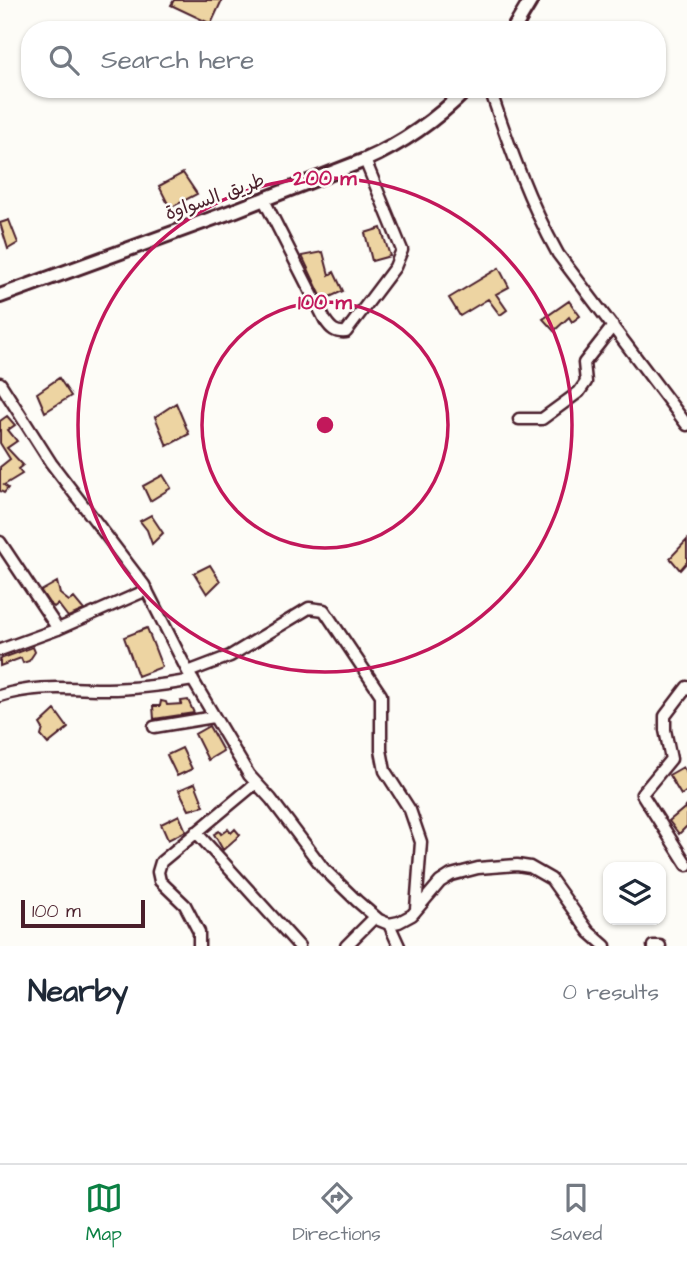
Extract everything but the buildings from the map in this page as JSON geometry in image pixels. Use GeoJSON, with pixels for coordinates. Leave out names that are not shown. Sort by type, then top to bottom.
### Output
{"type":"FeatureCollection","features":[{"type":"Feature","properties":{"kind":"street"},"geometry":{"type":"LineString","coordinates":[[518,21],[531,0]]}},
{"type":"Feature","properties":{"kind":"street","name":"طريق السواوة"},"geometry":{"type":"LineString","coordinates":[[0,296],[264,200],[365,160],[385,151],[432,121],[457,98]]}},
{"type":"Feature","properties":{"kind":"street"},"geometry":{"type":"LineString","coordinates":[[493,98],[509,148],[545,232],[558,254],[687,423]]}},
{"type":"Feature","properties":{"kind":"street"},"geometry":{"type":"LineString","coordinates":[[264,200],[326,320],[338,333],[346,332],[394,267],[402,250],[365,160]]}},
{"type":"Feature","properties":{"kind":"street"},"geometry":{"type":"LineString","coordinates":[[519,419],[541,419],[579,392],[586,382],[584,363],[613,326]]}},
{"type":"Feature","properties":{"kind":"street"},"geometry":{"type":"LineString","coordinates":[[0,383],[51,463],[147,590],[190,676],[241,763],[323,868],[375,917],[389,924],[399,922],[416,910],[440,882],[451,875],[478,868],[517,865],[530,867],[551,879],[589,932],[605,946]]}},
{"type":"Feature","properties":{"kind":"street"},"geometry":{"type":"LineString","coordinates":[[0,542],[58,629]]}},
{"type":"Feature","properties":{"kind":"street"},"geometry":{"type":"LineString","coordinates":[[0,650],[58,629],[147,590]]}},
{"type":"Feature","properties":{"kind":"street"},"geometry":{"type":"LineString","coordinates":[[0,696],[41,687],[151,687],[190,676],[230,656],[309,608],[324,610],[381,695],[381,750],[385,771],[410,810],[420,836],[416,910]]}},
{"type":"Feature","properties":{"kind":"street"},"geometry":{"type":"LineString","coordinates":[[687,687],[665,716],[671,759],[642,794],[687,866]]}},
{"type":"Feature","properties":{"kind":"street"},"geometry":{"type":"LineString","coordinates":[[154,727],[214,717]]}},
{"type":"Feature","properties":{"kind":"street"},"geometry":{"type":"LineString","coordinates":[[198,946],[199,932],[185,905],[160,881],[158,876],[161,862],[256,783]]}},
{"type":"Feature","properties":{"kind":"street"},"geometry":{"type":"LineString","coordinates":[[196,832],[299,946]]}},
{"type":"Feature","properties":{"kind":"street"},"geometry":{"type":"LineString","coordinates":[[346,946],[375,917]]}},
{"type":"Feature","properties":{"kind":"street"},"geometry":{"type":"LineString","coordinates":[[389,924],[399,946]]}},
{"type":"Feature","properties":{"kind":"street"},"geometry":{"type":"LineString","coordinates":[[653,946],[660,946]]}}]}
